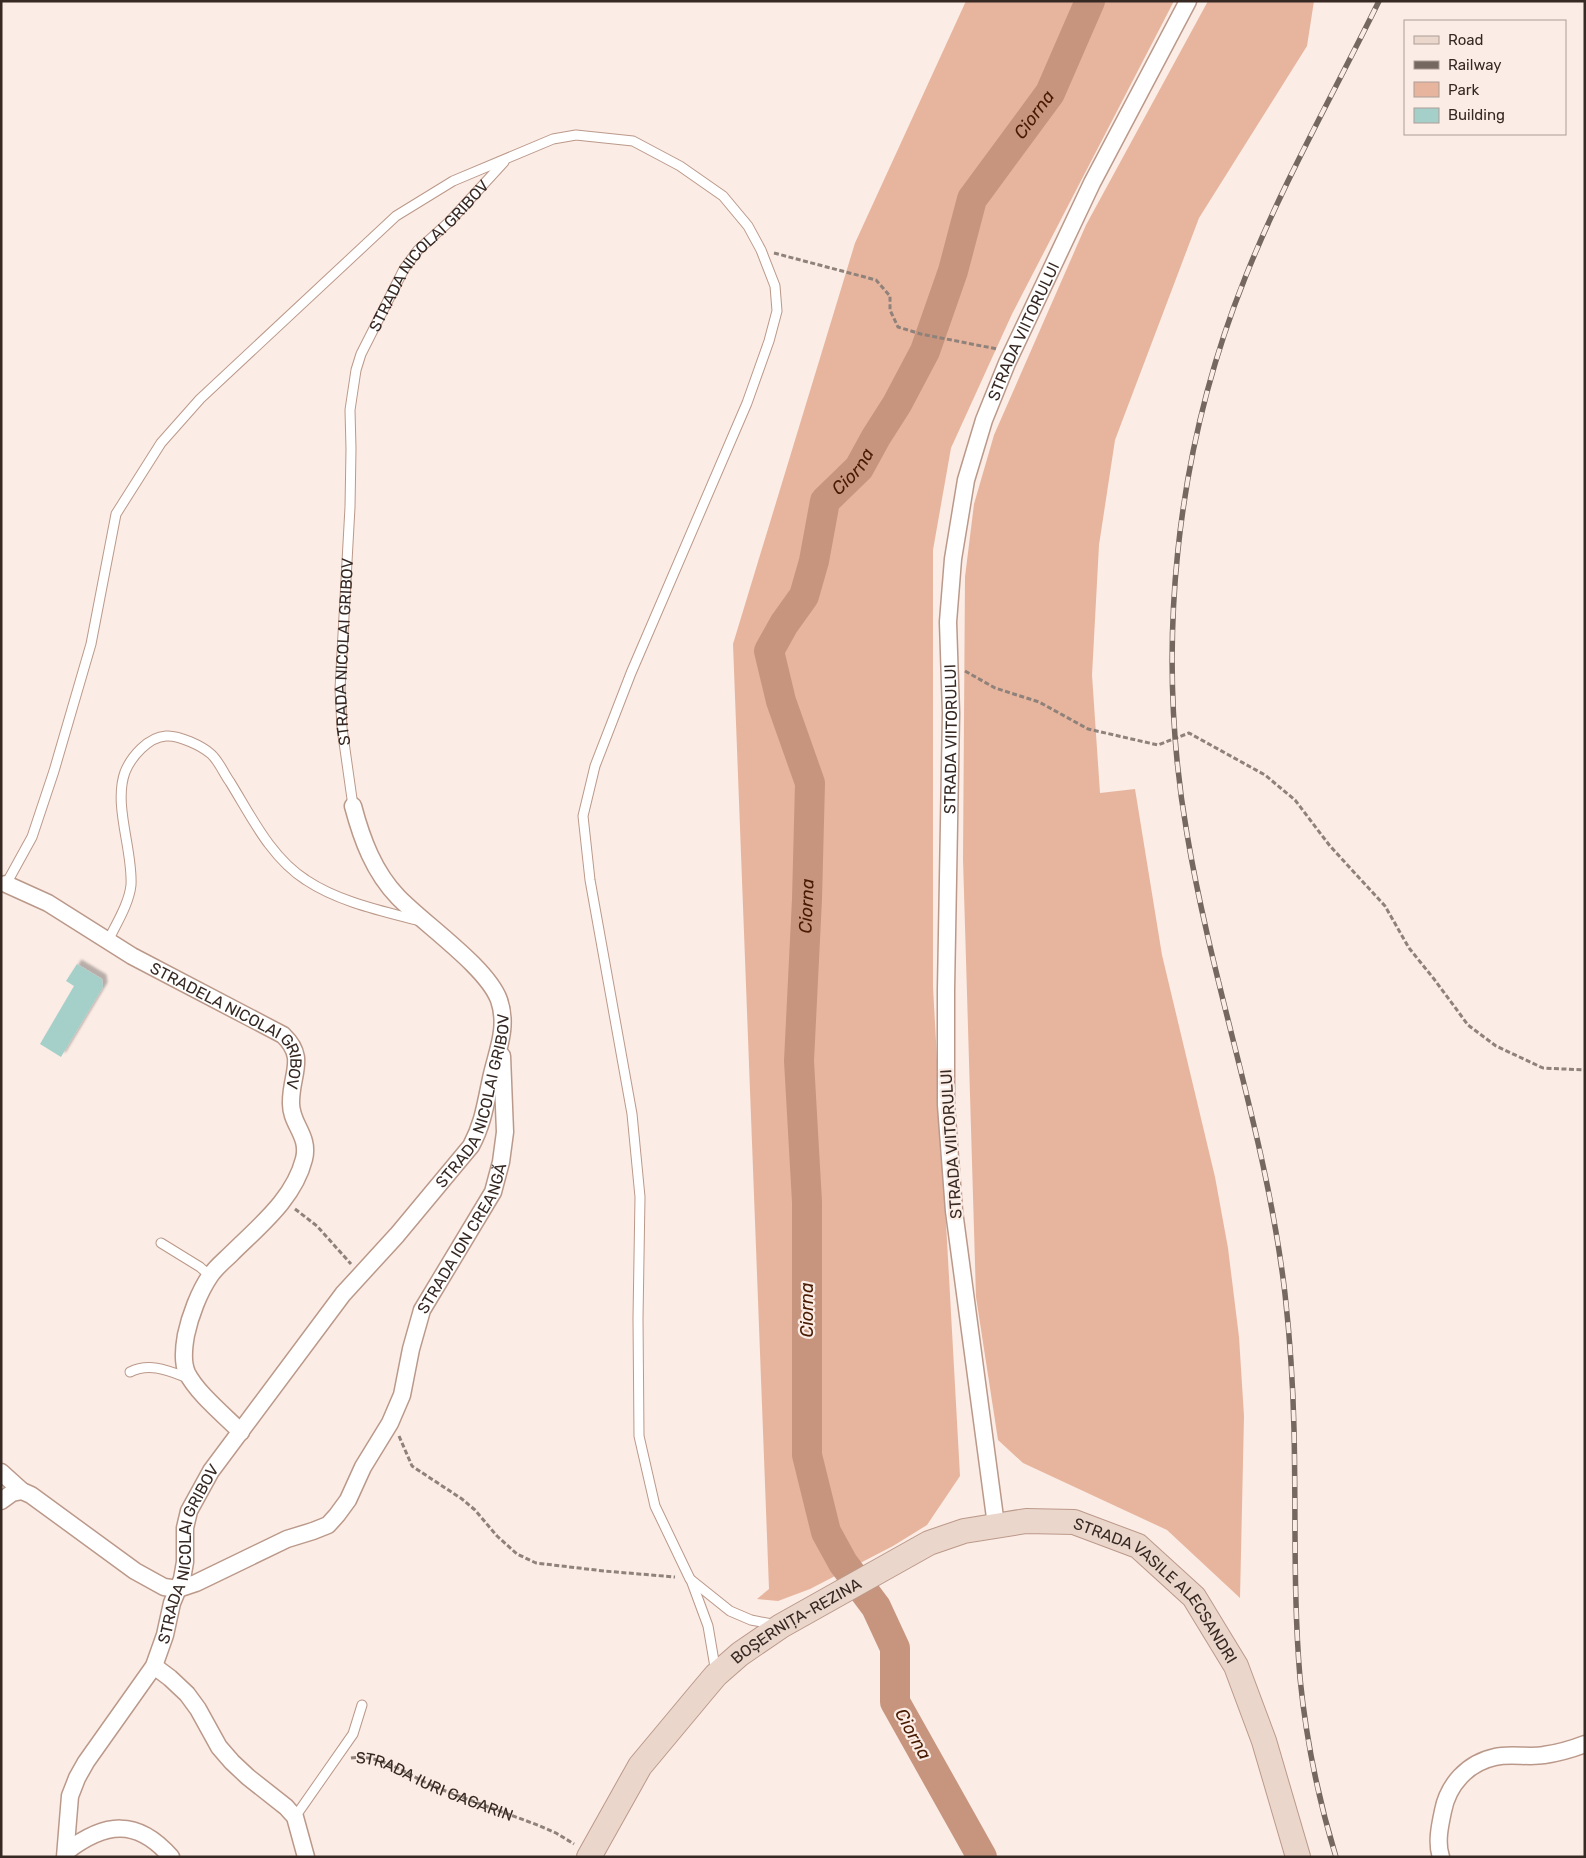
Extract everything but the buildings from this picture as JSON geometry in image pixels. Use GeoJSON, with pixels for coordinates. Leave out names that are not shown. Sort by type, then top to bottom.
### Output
{"type":"FeatureCollection","features":[{"type":"Feature","properties":{"kind":"main road","name":"STRADA VASILE ALECSANDRI"},"geometry":{"type":"LineString","coordinates":[[880,1571],[929,1543],[964,1531],[1026,1521],[1074,1522],[1138,1546],[1194,1597],[1236,1666],[1264,1741],[1298,1857]]}},
{"type":"Feature","properties":{"kind":"main road","name":"BOȘERNIȚA-REZINA"},"geometry":{"type":"LineString","coordinates":[[716,1675],[740,1654],[780,1626],[880,1571]]}},
{"type":"Feature","properties":{"kind":"main road"},"geometry":{"type":"LineString","coordinates":[[589,1856],[640,1766],[716,1675]]}},
{"type":"Feature","properties":{"kind":"street","name":"STRADA VIITORULUI"},"geometry":{"type":"LineString","coordinates":[[996,1525],[954,1211],[946,1105],[951,713],[948,622],[953,559],[966,480],[984,420],[1012,352],[1092,183],[1188,1]]}},
{"type":"Feature","properties":{"kind":"street","name":"STRADA NICOLAI GRIBOV"},"geometry":{"type":"LineString","coordinates":[[66,1854],[70,1796],[86,1762],[154,1666],[165,1635],[172,1602],[185,1562],[185,1528],[189,1511],[211,1471],[343,1294],[397,1235],[471,1146],[480,1131],[491,1075],[504,1027],[498,1000],[492,986],[477,970],[397,896],[384,880],[365,847],[353,806]]}},
{"type":"Feature","properties":{"kind":"street","name":"STRADELA NICOLAI GRIBOV"},"geometry":{"type":"LineString","coordinates":[[4,887],[48,903],[132,956],[283,1035],[291,1042],[296,1052],[290,1111],[306,1143],[300,1170],[282,1202],[210,1276],[193,1311],[186,1334],[184,1348],[185,1367],[191,1379],[240,1432]]}},
{"type":"Feature","properties":{"kind":"street","name":"STRADA ION CREANGĂ"},"geometry":{"type":"LineString","coordinates":[[178,1588],[196,1584],[288,1539],[328,1524],[348,1500],[363,1468],[386,1430],[402,1395],[412,1342],[422,1310],[493,1192],[501,1162],[505,1132],[501,1041]]}},
{"type":"Feature","properties":{"kind":"street"},"geometry":{"type":"LineString","coordinates":[[1,1472],[22,1491],[31,1495],[135,1571],[164,1587],[178,1588]]}},
{"type":"Feature","properties":{"kind":"street"},"geometry":{"type":"LineString","coordinates":[[1,1501],[12,1493],[22,1491]]}},
{"type":"Feature","properties":{"kind":"street"},"geometry":{"type":"LineString","coordinates":[[154,1666],[170,1678],[186,1694],[198,1709],[219,1747],[232,1762],[286,1807],[295,1817],[306,1857]]}},
{"type":"Feature","properties":{"kind":"street"},"geometry":{"type":"LineString","coordinates":[[1440,1857],[1439,1828],[1446,1798],[1460,1775],[1473,1765],[1495,1757],[1543,1755],[1585,1744]]}},
{"type":"Feature","properties":{"kind":"street"},"geometry":{"type":"LineString","coordinates":[[66,1854],[92,1835],[112,1828],[141,1833],[154,1840],[172,1857]]}},
{"type":"Feature","properties":{"kind":"lane"},"geometry":{"type":"LineString","coordinates":[[4,887],[32,837],[62,744],[91,644],[116,514],[161,443],[200,399],[396,216],[453,181],[553,139],[576,136],[633,141],[680,166],[723,196],[748,226],[761,250],[775,286],[777,311],[769,341],[747,403],[631,674],[595,766],[583,816],[590,880],[632,1114],[640,1197],[639,1436],[655,1506],[690,1579],[708,1626],[716,1675]]}},
{"type":"Feature","properties":{"kind":"lane","name":"STRADA NICOLAI GRIBOV"},"geometry":{"type":"LineString","coordinates":[[353,806],[342,728],[340,689],[350,508],[352,449],[350,410],[351,392],[356,370],[361,354],[404,269],[418,250],[450,221],[504,161]]}},
{"type":"Feature","properties":{"kind":"lane"},"geometry":{"type":"LineString","coordinates":[[108,941],[125,905],[131,886],[130,860],[122,797],[125,773],[137,752],[151,742],[166,736],[193,742],[212,754],[270,845],[305,880],[332,894],[368,907],[425,922]]}},
{"type":"Feature","properties":{"kind":"lane"},"geometry":{"type":"LineString","coordinates":[[160,1243],[210,1276]]}},
{"type":"Feature","properties":{"kind":"lane"},"geometry":{"type":"LineString","coordinates":[[130,1372],[149,1367],[172,1372],[191,1379]]}},
{"type":"Feature","properties":{"kind":"lane"},"geometry":{"type":"LineString","coordinates":[[690,1579],[730,1611],[752,1620],[780,1626]]}},
{"type":"Feature","properties":{"kind":"lane"},"geometry":{"type":"LineString","coordinates":[[326,1771],[353,1734],[362,1705]]}},
{"type":"Feature","properties":{"kind":"lane","name":"STRADA IURI GAGARIN"},"geometry":{"type":"LineString","coordinates":[[295,1817],[326,1771]]}},
{"type":"Feature","properties":{"kind":"path"},"geometry":{"type":"LineString","coordinates":[[761,250],[876,280],[890,296],[890,310],[898,327],[921,334],[1012,352]]}},
{"type":"Feature","properties":{"kind":"path"},"geometry":{"type":"LineString","coordinates":[[949,662],[995,688],[1039,702],[1088,729],[1158,745],[1189,733],[1265,775],[1295,800],[1330,846],[1385,906],[1408,948],[1468,1025],[1496,1046],[1543,1068],[1585,1070]]}},
{"type":"Feature","properties":{"kind":"path"},"geometry":{"type":"LineString","coordinates":[[282,1202],[316,1226],[360,1274]]}},
{"type":"Feature","properties":{"kind":"path"},"geometry":{"type":"LineString","coordinates":[[386,1430],[399,1436],[412,1466],[462,1499],[517,1554],[536,1563],[604,1572],[657,1574],[690,1579]]}},
{"type":"Feature","properties":{"kind":"path","name":"STRADA IURI GAGARIN"},"geometry":{"type":"LineString","coordinates":[[326,1771],[339,1762],[352,1758],[363,1757],[377,1760],[436,1787],[556,1833],[589,1856]]}},
{"type":"Feature","properties":{"kind":"green space"},"geometry":{"type":"Polygon","coordinates":[[[966,1],[1174,1],[1012,314],[951,448],[933,550],[933,987],[960,1476],[927,1525],[893,1546],[810,1589],[778,1601],[757,1599],[769,1589],[733,644],[855,243],[966,1]]]}},
{"type":"Feature","properties":{"kind":"green space"},"geometry":{"type":"Polygon","coordinates":[[[1208,1],[1314,1],[1307,46],[1199,218],[1115,440],[1099,545],[1092,675],[1100,793],[1135,789],[1162,955],[1215,1177],[1228,1248],[1239,1337],[1244,1416],[1240,1598],[1167,1530],[1023,1463],[998,1440],[976,1297],[963,859],[965,577],[974,504],[994,435],[1086,225],[1208,1]]]}},
{"type":"Feature","properties":{"kind":"waterway","name":"Ciorna"},"geometry":{"type":"LineString","coordinates":[[982,1857],[895,1702],[895,1648],[876,1607],[843,1563],[826,1532],[807,1455],[807,1202],[799,1061],[807,899],[810,783],[781,701],[769,651],[784,624],[804,596],[814,561],[825,501],[859,468],[897,404],[925,351],[953,271],[972,199],[1050,93],[1090,1]]}},
{"type":"Feature","properties":{"kind":"railway"},"geometry":{"type":"LineString","coordinates":[[1336,1857],[1314,1768],[1300,1678],[1296,1585],[1293,1395],[1285,1294],[1266,1178],[1211,949],[1187,834],[1177,764],[1173,694],[1173,623],[1178,552],[1187,482],[1202,412],[1221,344],[1245,278],[1276,207],[1379,1]]}}]}
